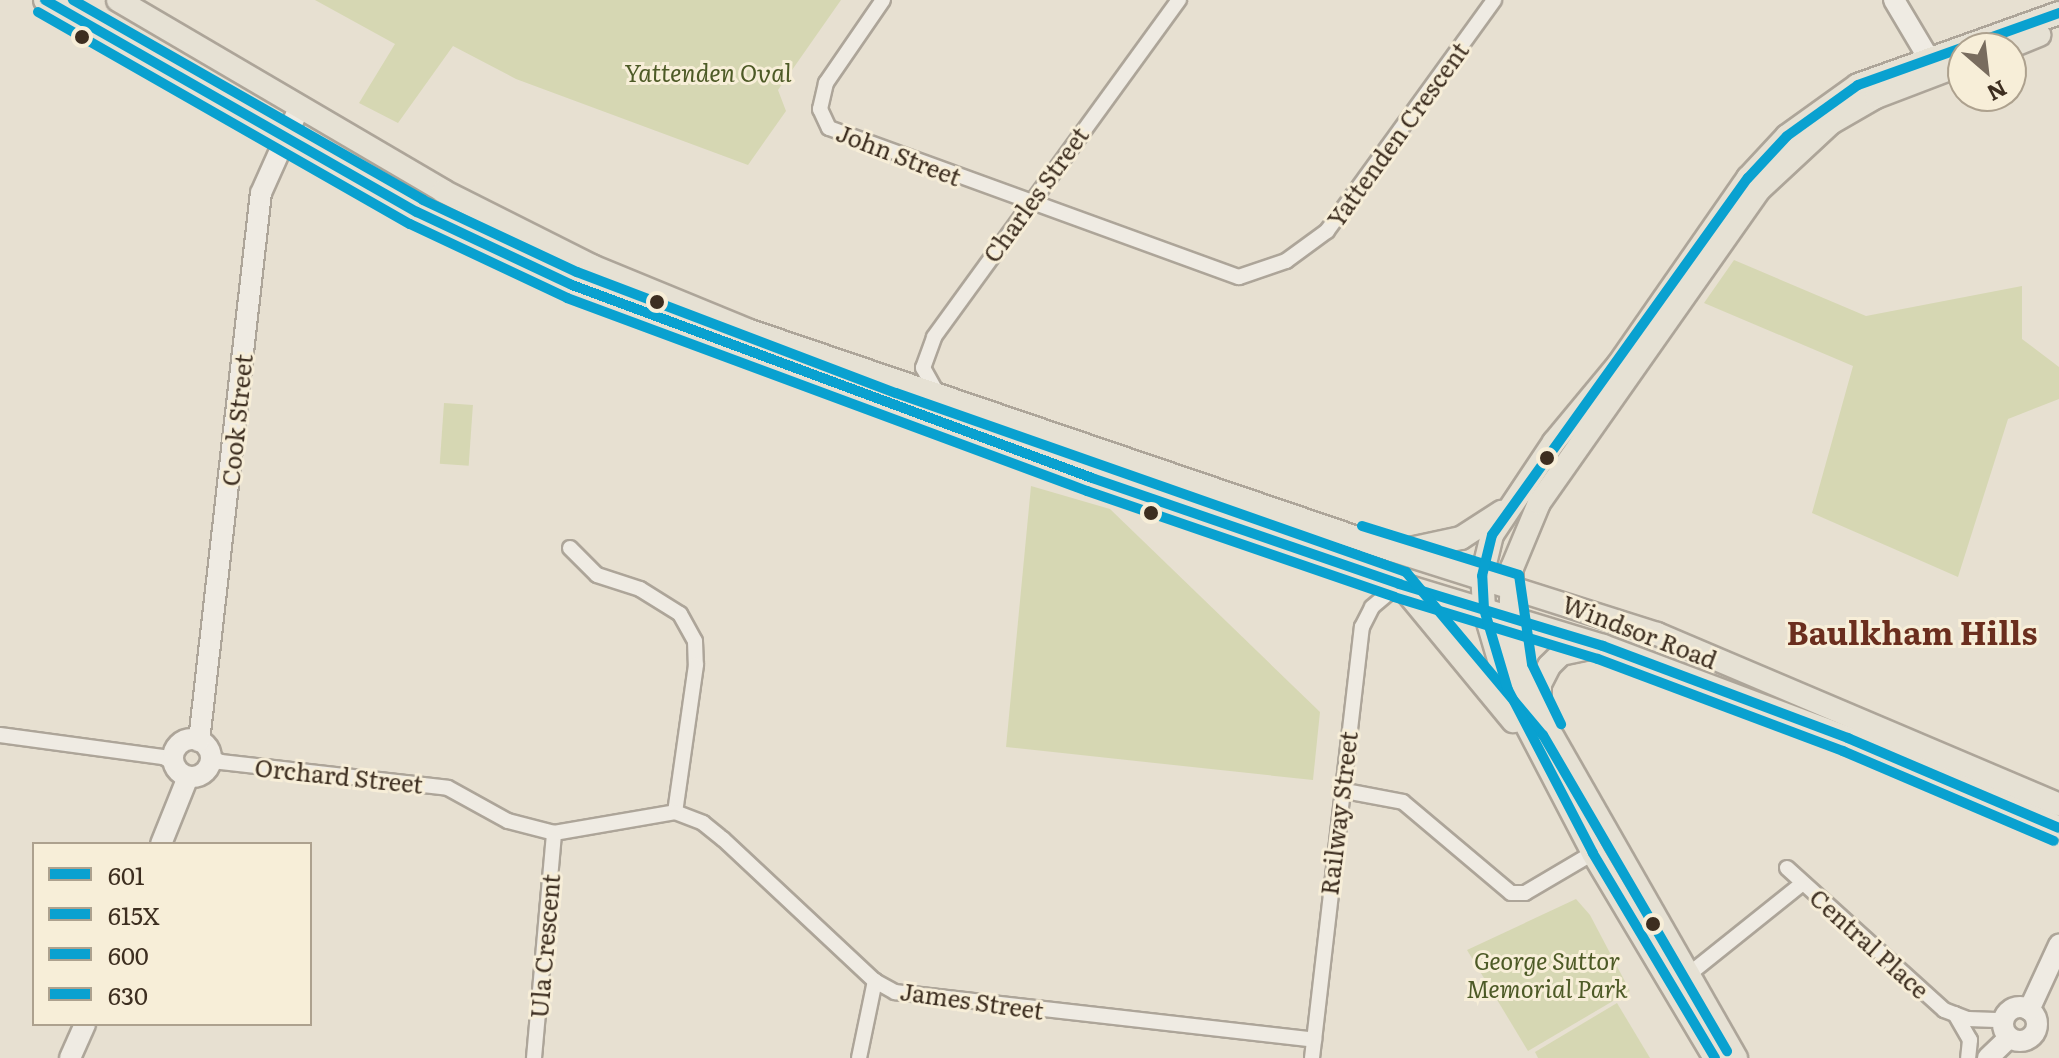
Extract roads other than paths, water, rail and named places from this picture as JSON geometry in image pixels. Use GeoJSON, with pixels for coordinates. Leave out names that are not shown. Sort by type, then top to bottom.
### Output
{"type":"FeatureCollection","features":[{"type":"Feature","properties":{"kind":"main road","name":"Windsor Road"},"geometry":{"type":"LineString","coordinates":[[45,0],[443,225],[636,311],[1092,478],[1399,584],[1603,646],[1848,738],[2059,828]]}},
{"type":"Feature","properties":{"kind":"main road","name":"Windsor Road"},"geometry":{"type":"LineString","coordinates":[[118,0],[443,191],[592,266],[747,330],[1392,550],[1482,576],[1657,634],[2059,805]]}},
{"type":"Feature","properties":{"kind":"main road"},"geometry":{"type":"LineString","coordinates":[[1894,0],[1934,66]]}},
{"type":"Feature","properties":{"kind":"main road"},"geometry":{"type":"LineString","coordinates":[[1736,1058],[1540,715],[1519,669],[1509,617],[1509,585],[1517,551],[1539,503],[1759,190],[1831,123],[1934,66],[2059,13]]}},
{"type":"Feature","properties":{"kind":"main road"},"geometry":{"type":"LineString","coordinates":[[2027,40],[2059,27]]}},
{"type":"Feature","properties":{"kind":"main road"},"geometry":{"type":"LineString","coordinates":[[1715,1058],[1593,853],[1532,743],[1508,690],[1484,609],[1482,576],[1506,508],[1618,365],[1748,178],[1787,136],[1858,85],[1947,65]]}},
{"type":"Feature","properties":{"kind":"main road","name":"Cook Street"},"geometry":{"type":"LineString","coordinates":[[205,749],[261,193],[283,137],[299,108]]}},
{"type":"Feature","properties":{"kind":"main road"},"geometry":{"type":"LineString","coordinates":[[1392,550],[1448,543],[1506,508]]}},
{"type":"Feature","properties":{"kind":"main road"},"geometry":{"type":"LineString","coordinates":[[1399,584],[1532,743]]}},
{"type":"Feature","properties":{"kind":"main road"},"geometry":{"type":"LineString","coordinates":[[1540,715],[1540,684],[1549,666],[1561,654],[1603,646]]}},
{"type":"Feature","properties":{"kind":"main road"},"geometry":{"type":"LineString","coordinates":[[162,842],[181,770],[180,744],[205,749],[202,774],[181,770]]}},
{"type":"Feature","properties":{"kind":"main road"},"geometry":{"type":"LineString","coordinates":[[2029,1010],[2059,945]]}},
{"type":"Feature","properties":{"kind":"main road"},"geometry":{"type":"LineString","coordinates":[[1988,1058],[2009,1039],[2035,1033],[2037,1022],[2029,1010],[2016,1007],[2009,1039]]}},
{"type":"Feature","properties":{"kind":"main road"},"geometry":{"type":"LineString","coordinates":[[70,1058],[84,1026]]}},
{"type":"Feature","properties":{"kind":"street","name":"John Street"},"geometry":{"type":"LineString","coordinates":[[883,0],[826,83],[822,121],[838,132],[1024,200]]}},
{"type":"Feature","properties":{"kind":"street","name":"Charles Street"},"geometry":{"type":"LineString","coordinates":[[939,395],[926,381],[925,352],[1024,200],[1179,0]]}},
{"type":"Feature","properties":{"kind":"street","name":"Yattenden Crescent"},"geometry":{"type":"LineString","coordinates":[[1024,200],[1239,277],[1286,261],[1327,231],[1494,0]]}},
{"type":"Feature","properties":{"kind":"street"},"geometry":{"type":"LineString","coordinates":[[554,833],[675,812],[696,665],[695,641],[680,614],[640,589],[597,575],[570,548]]}},
{"type":"Feature","properties":{"kind":"street","name":"Railway Street"},"geometry":{"type":"LineString","coordinates":[[1312,1058],[1340,790],[1360,650],[1367,614],[1399,584]]}},
{"type":"Feature","properties":{"kind":"street"},"geometry":{"type":"LineString","coordinates":[[0,735],[154,755],[181,770]]}},
{"type":"Feature","properties":{"kind":"street","name":"Orchard Street"},"geometry":{"type":"LineString","coordinates":[[205,749],[221,762],[448,788],[508,821],[554,833]]}},
{"type":"Feature","properties":{"kind":"street"},"geometry":{"type":"LineString","coordinates":[[1340,790],[1403,802],[1511,893],[1525,893],[1593,853]]}},
{"type":"Feature","properties":{"kind":"street","name":"James Street"},"geometry":{"type":"LineString","coordinates":[[675,812],[703,823],[723,839],[875,981],[921,998],[1314,1040]]}},
{"type":"Feature","properties":{"kind":"street","name":"Ula Crescent"},"geometry":{"type":"LineString","coordinates":[[534,1058],[554,833]]}},
{"type":"Feature","properties":{"kind":"street","name":"Central Place"},"geometry":{"type":"LineString","coordinates":[[1787,868],[1917,989],[1955,1014],[2009,1039]]}},
{"type":"Feature","properties":{"kind":"street"},"geometry":{"type":"LineString","coordinates":[[1688,975],[1803,883]]}},
{"type":"Feature","properties":{"kind":"street"},"geometry":{"type":"LineString","coordinates":[[859,1058],[875,981]]}},
{"type":"Feature","properties":{"kind":"street","name":"Central Place"},"geometry":{"type":"LineString","coordinates":[[1955,1014],[1970,1040],[1968,1058]]}},
{"type":"Feature","properties":{"kind":"district","name":"Baulkham Hills"},"geometry":{"type":"Point","coordinates":[1912,631]}},
{"type":"Feature","properties":{"kind":"park label","name":"Yattenden Oval"},"geometry":{"type":"Point","coordinates":[708,72]}},
{"type":"Feature","properties":{"kind":"park label","name":"George Suttor Memorial Park"},"geometry":{"type":"Point","coordinates":[1547,974]}}]}
